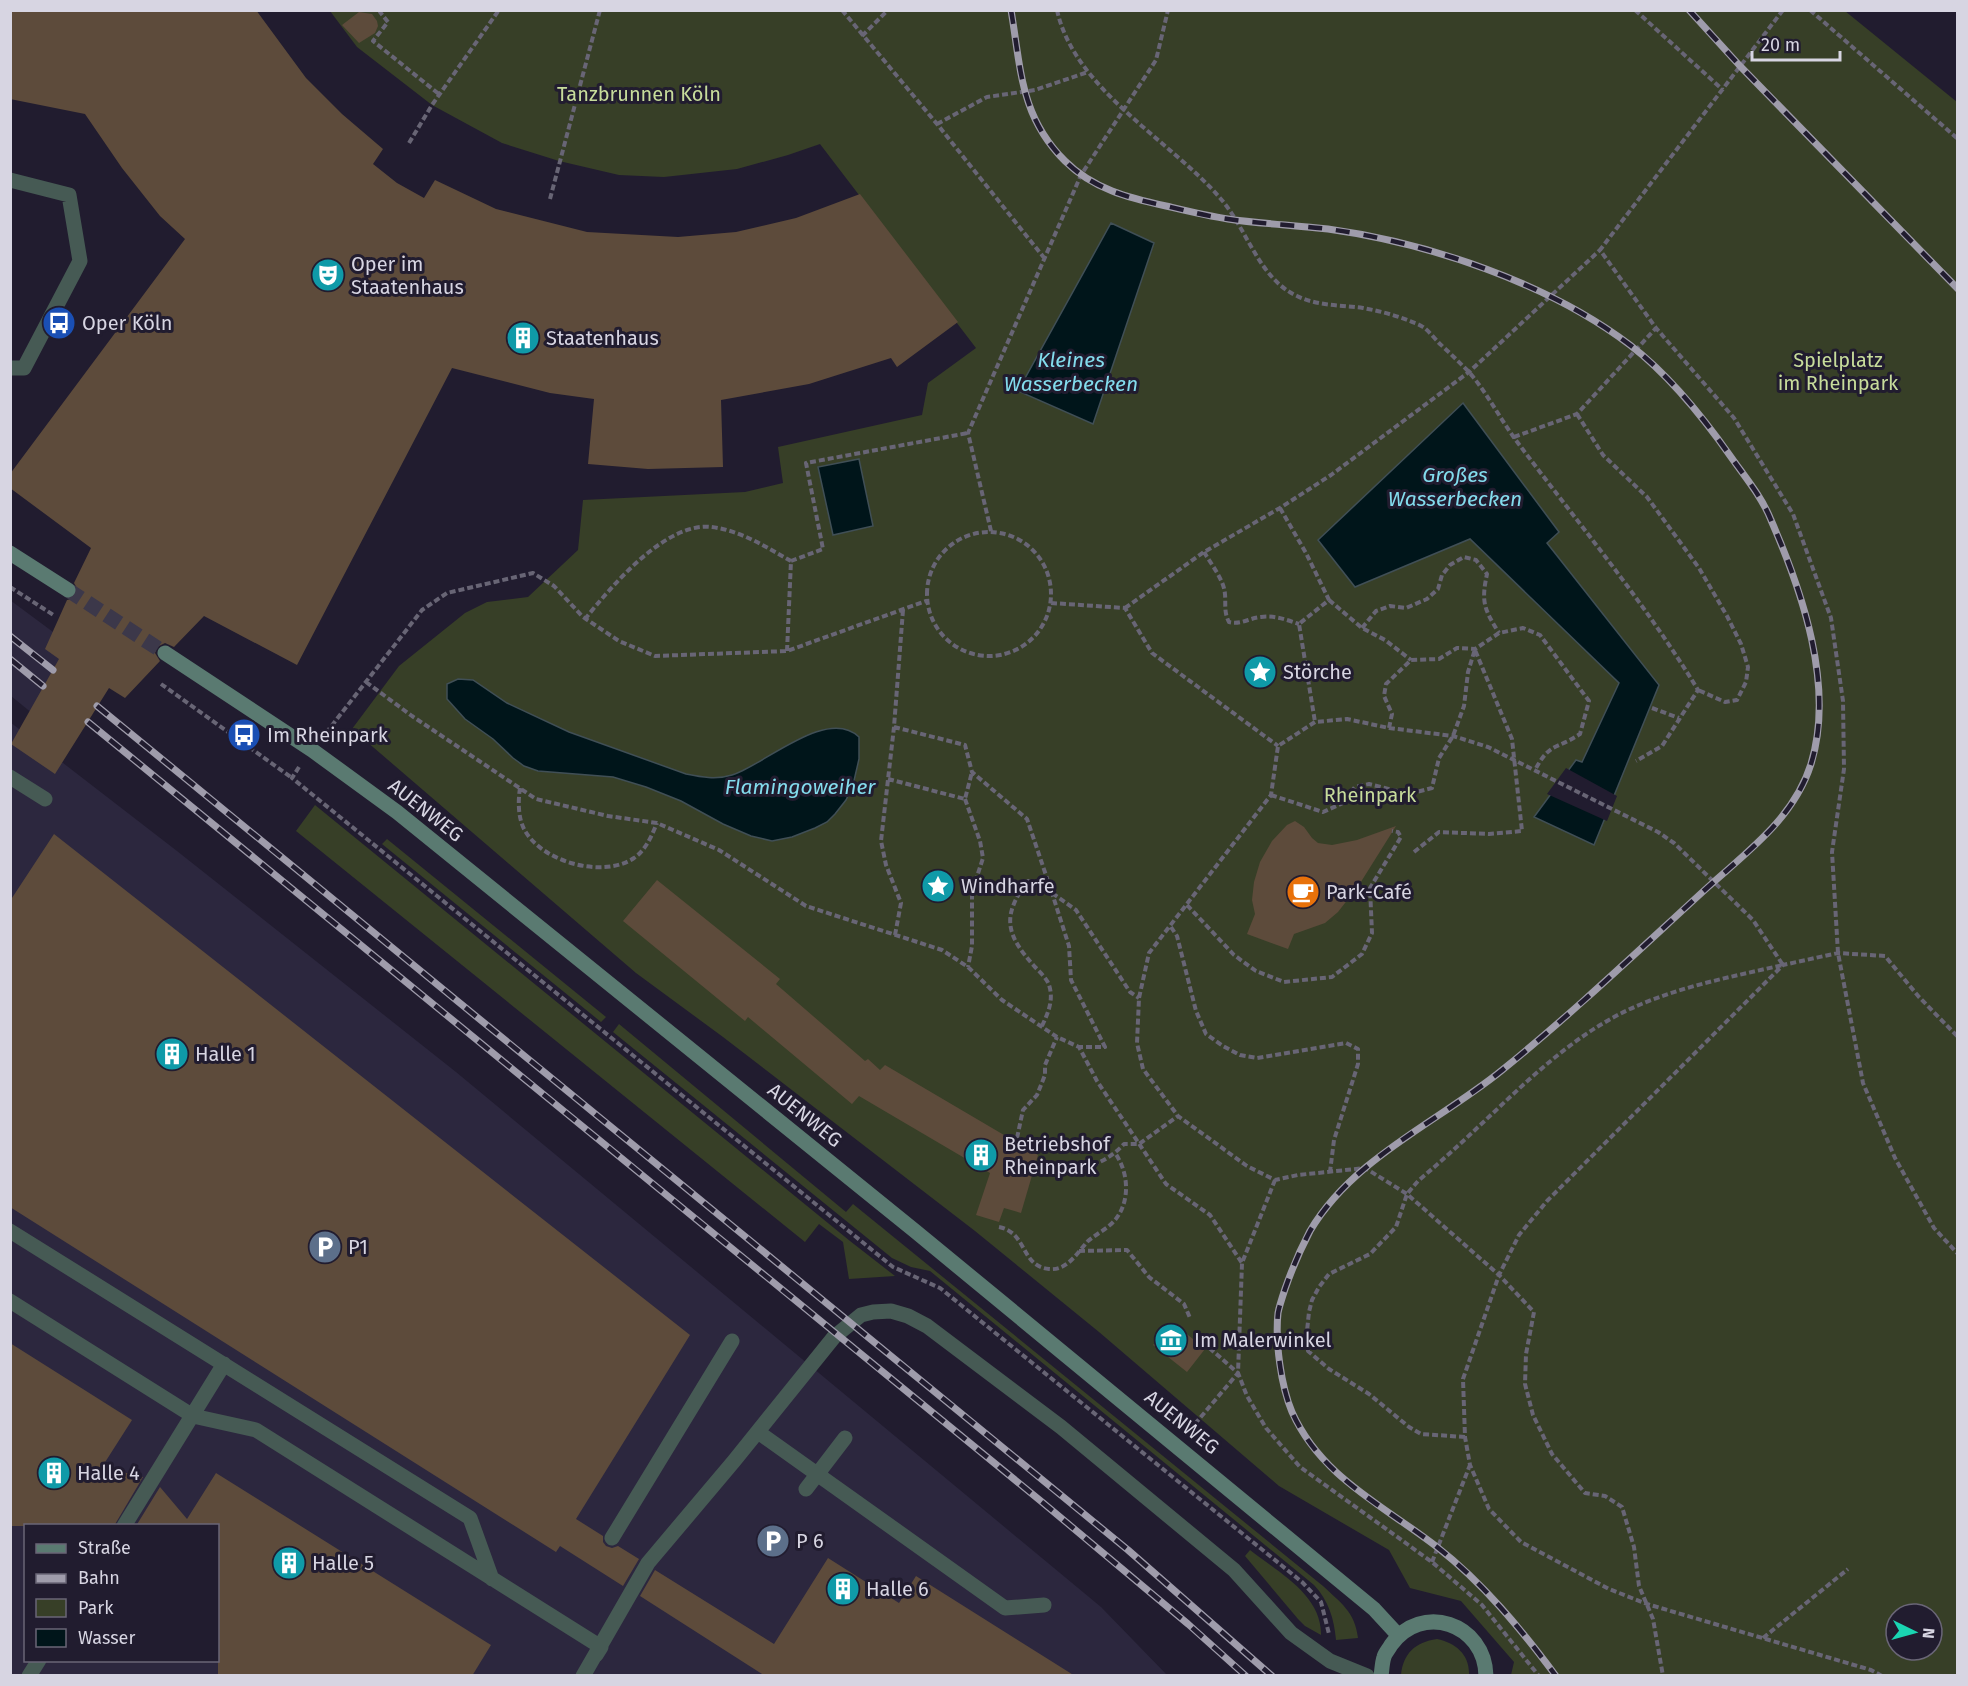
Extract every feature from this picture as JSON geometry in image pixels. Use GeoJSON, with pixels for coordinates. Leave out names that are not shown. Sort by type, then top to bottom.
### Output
{"type":"FeatureCollection","features":[{"type":"Feature","properties":{"kind":"street"},"geometry":{"type":"LineString","coordinates":[[10,552],[68,590]]}},
{"type":"Feature","properties":{"kind":"street","name":"AUENWEG"},"geometry":{"type":"LineString","coordinates":[[165,653],[312,750],[397,812],[1178,1445],[1374,1609],[1398,1635]]}},
{"type":"Feature","properties":{"kind":"street"},"geometry":{"type":"LineString","coordinates":[[1381,1676],[1384,1656],[1398,1635],[1414,1625],[1433,1621],[1451,1624],[1467,1633],[1479,1647],[1486,1665],[1486,1676]]}},
{"type":"Feature","properties":{"kind":"lane"},"geometry":{"type":"LineString","coordinates":[[10,180],[69,195],[80,261],[24,368],[10,368]]}},
{"type":"Feature","properties":{"kind":"lane"},"geometry":{"type":"LineString","coordinates":[[10,777],[45,799]]}},
{"type":"Feature","properties":{"kind":"lane"},"geometry":{"type":"LineString","coordinates":[[10,1231],[470,1518],[492,1579]]}},
{"type":"Feature","properties":{"kind":"lane"},"geometry":{"type":"LineString","coordinates":[[10,1301],[193,1416],[256,1430],[600,1647]]}},
{"type":"Feature","properties":{"kind":"lane"},"geometry":{"type":"LineString","coordinates":[[10,1301],[193,1416],[256,1430],[601,1647],[583,1676]]}},
{"type":"Feature","properties":{"kind":"lane"},"geometry":{"type":"LineString","coordinates":[[583,1676],[648,1563],[834,1337],[861,1314],[891,1311],[908,1316],[927,1326],[1061,1427],[1234,1570],[1291,1632],[1330,1660],[1367,1676]]}},
{"type":"Feature","properties":{"kind":"lane"},"geometry":{"type":"LineString","coordinates":[[612,1538],[732,1341]]}},
{"type":"Feature","properties":{"kind":"lane"},"geometry":{"type":"LineString","coordinates":[[125,1524],[224,1364]]}},
{"type":"Feature","properties":{"kind":"lane"},"geometry":{"type":"LineString","coordinates":[[758,1432],[1005,1608],[1044,1605]]}},
{"type":"Feature","properties":{"kind":"lane"},"geometry":{"type":"LineString","coordinates":[[806,1489],[845,1438]]}},
{"type":"Feature","properties":{"kind":"lane"},"geometry":{"type":"LineString","coordinates":[[29,1676],[38,1662]]}},
{"type":"Feature","properties":{"kind":"path"},"geometry":{"type":"LineString","coordinates":[[409,143],[499,10]]}},
{"type":"Feature","properties":{"kind":"path"},"geometry":{"type":"LineString","coordinates":[[550,199],[600,10]]}},
{"type":"Feature","properties":{"kind":"path"},"geometry":{"type":"LineString","coordinates":[[842,10],[938,124],[1045,259]]}},
{"type":"Feature","properties":{"kind":"path"},"geometry":{"type":"LineString","coordinates":[[862,36],[888,10]]}},
{"type":"Feature","properties":{"kind":"path"},"geometry":{"type":"LineString","coordinates":[[1057,10],[1068,44],[1088,72],[1124,110],[1205,181],[1237,220],[1268,273],[1282,287],[1308,300],[1376,311],[1423,327],[1470,372],[1514,437],[1623,580],[1680,660],[1698,690],[1725,702],[1737,700],[1746,682],[1748,667],[1741,644],[1699,568],[1647,497],[1603,455],[1577,414]]}},
{"type":"Feature","properties":{"kind":"path"},"geometry":{"type":"LineString","coordinates":[[991,531],[968,434],[1081,175],[1156,60],[1168,10]]}},
{"type":"Feature","properties":{"kind":"path"},"geometry":{"type":"LineString","coordinates":[[1635,10],[1723,90]]}},
{"type":"Feature","properties":{"kind":"path"},"geometry":{"type":"LineString","coordinates":[[1051,603],[1125,608],[1204,552],[1331,475],[1470,372],[1600,250],[1783,10]]}},
{"type":"Feature","properties":{"kind":"path"},"geometry":{"type":"LineString","coordinates":[[1810,10],[1958,139]]}},
{"type":"Feature","properties":{"kind":"path"},"geometry":{"type":"LineString","coordinates":[[380,11],[388,22],[373,41],[440,95]]}},
{"type":"Feature","properties":{"kind":"path"},"geometry":{"type":"LineString","coordinates":[[938,124],[987,97],[1035,90],[1088,72]]}},
{"type":"Feature","properties":{"kind":"path"},"geometry":{"type":"LineString","coordinates":[[1600,250],[1656,328],[1734,418],[1793,514],[1831,618],[1843,701],[1844,769],[1832,852],[1838,953],[1863,1083],[1895,1158],[1934,1228],[1958,1254]]}},
{"type":"Feature","properties":{"kind":"path"},"geometry":{"type":"LineString","coordinates":[[1514,437],[1577,414],[1656,328]]}},
{"type":"Feature","properties":{"kind":"path"},"geometry":{"type":"LineString","coordinates":[[585,619],[613,585],[642,558],[657,547],[696,527],[710,527],[744,536],[791,561],[823,549],[806,464],[968,434]]}},
{"type":"Feature","properties":{"kind":"path"},"geometry":{"type":"LineString","coordinates":[[1280,508],[1329,600],[1362,628],[1385,640],[1411,660],[1439,659],[1457,648],[1475,649],[1499,633],[1523,628],[1540,635],[1590,701],[1580,734],[1569,741],[1549,748],[1535,770]]}},
{"type":"Feature","properties":{"kind":"path"},"geometry":{"type":"LineString","coordinates":[[991,531],[1011,535],[1029,546],[1043,562],[1051,581],[1051,603],[1044,624],[1030,642],[1010,653],[988,657],[966,652],[946,640],[933,623],[926,601],[928,580],[936,560],[951,544],[969,534],[991,531]]}},
{"type":"Feature","properties":{"kind":"path"},"geometry":{"type":"LineString","coordinates":[[1204,552],[1223,584],[1226,598],[1224,613],[1229,622],[1238,624],[1264,616],[1278,617],[1299,624]]}},
{"type":"Feature","properties":{"kind":"path"},"geometry":{"type":"LineString","coordinates":[[1362,628],[1376,611],[1390,606],[1406,608],[1428,599],[1438,590],[1442,575],[1450,565],[1464,557],[1476,560],[1487,574],[1483,595],[1485,610],[1499,633]]}},
{"type":"Feature","properties":{"kind":"path"},"geometry":{"type":"LineString","coordinates":[[787,651],[791,561]]}},
{"type":"Feature","properties":{"kind":"path"},"geometry":{"type":"LineString","coordinates":[[292,778],[422,610],[447,593],[533,573],[554,586],[585,619],[619,641],[656,656],[787,651],[926,601]]}},
{"type":"Feature","properties":{"kind":"path"},"geometry":{"type":"LineString","coordinates":[[10,587],[55,616]]}},
{"type":"Feature","properties":{"kind":"path"},"geometry":{"type":"LineString","coordinates":[[1299,624],[1329,600]]}},
{"type":"Feature","properties":{"kind":"path"},"geometry":{"type":"LineString","coordinates":[[1125,608],[1152,653],[1278,746]]}},
{"type":"Feature","properties":{"kind":"path"},"geometry":{"type":"LineString","coordinates":[[895,935],[901,903],[886,865],[881,841],[894,727],[903,610]]}},
{"type":"Feature","properties":{"kind":"path"},"geometry":{"type":"LineString","coordinates":[[1299,624],[1315,722]]}},
{"type":"Feature","properties":{"kind":"path"},"geometry":{"type":"LineString","coordinates":[[1271,795],[1323,813],[1343,803],[1355,787],[1369,784],[1409,794],[1432,788],[1439,758],[1453,736],[1464,706],[1468,672],[1475,649]]}},
{"type":"Feature","properties":{"kind":"path"},"geometry":{"type":"LineString","coordinates":[[1414,852],[1439,832],[1489,834],[1522,831],[1512,739],[1475,649]]}},
{"type":"Feature","properties":{"kind":"path"},"geometry":{"type":"LineString","coordinates":[[1389,728],[1392,714],[1384,696],[1386,684],[1411,660]]}},
{"type":"Feature","properties":{"kind":"path"},"geometry":{"type":"LineString","coordinates":[[366,682],[412,716],[536,799],[608,816],[657,823],[719,850],[806,906],[942,950],[968,967],[1002,1000],[1057,1037],[1079,1047],[1104,1047],[1071,980],[1069,946],[1028,819],[972,772]]}},
{"type":"Feature","properties":{"kind":"path"},"geometry":{"type":"LineString","coordinates":[[161,684],[292,778],[893,1267],[940,1288],[1302,1582],[1321,1602],[1328,1627],[1330,1660]]}},
{"type":"Feature","properties":{"kind":"path"},"geometry":{"type":"LineString","coordinates":[[1636,761],[1662,746],[1698,690]]}},
{"type":"Feature","properties":{"kind":"path"},"geometry":{"type":"LineString","coordinates":[[1652,708],[1679,718]]}},
{"type":"Feature","properties":{"kind":"path"},"geometry":{"type":"LineString","coordinates":[[1664,1676],[1653,1619],[1639,1586],[1634,1547],[1622,1507],[1605,1496],[1585,1493],[1552,1454],[1533,1415],[1525,1384],[1526,1354],[1534,1312],[1499,1275],[1407,1194],[1365,1168],[1298,1175],[1275,1180],[1247,1166],[1178,1116],[1143,1069],[1137,1043],[1139,998],[1149,953],[1271,795],[1278,746],[1315,722],[1347,719],[1389,728],[1453,736],[1488,747],[1658,832],[1674,843],[1753,920],[1783,965]]}},
{"type":"Feature","properties":{"kind":"path"},"geometry":{"type":"LineString","coordinates":[[894,727],[965,745],[972,772],[965,799],[980,841],[983,858],[972,892],[972,946],[968,967]]}},
{"type":"Feature","properties":{"kind":"path"},"geometry":{"type":"LineString","coordinates":[[888,779],[965,799]]}},
{"type":"Feature","properties":{"kind":"path"},"geometry":{"type":"LineString","coordinates":[[520,788],[518,803],[523,828],[535,844],[555,857],[579,866],[605,868],[634,858],[649,842],[657,823]]}},
{"type":"Feature","properties":{"kind":"path"},"geometry":{"type":"LineString","coordinates":[[1187,905],[1234,955],[1256,971],[1284,982],[1332,977],[1362,954],[1372,933],[1370,888],[1401,837],[1398,832],[1392,831]]}},
{"type":"Feature","properties":{"kind":"path"},"geometry":{"type":"LineString","coordinates":[[1042,1026],[1051,997],[1049,983],[1013,939],[1010,916],[1028,881],[1041,884],[1076,910],[1130,992],[1139,998]]}},
{"type":"Feature","properties":{"kind":"path"},"geometry":{"type":"LineString","coordinates":[[1171,927],[1177,936],[1196,1011],[1206,1034],[1223,1046],[1240,1055],[1257,1059],[1346,1043],[1358,1049],[1358,1064],[1334,1140],[1330,1172]]}},
{"type":"Feature","properties":{"kind":"path"},"geometry":{"type":"LineString","coordinates":[[1465,1437],[1421,1434],[1369,1394],[1329,1369],[1308,1352],[1309,1312],[1312,1300],[1329,1274],[1370,1254],[1396,1227],[1407,1194],[1418,1181],[1526,1081],[1583,1037],[1615,1017],[1664,995],[1718,980],[1838,953],[1886,956],[1919,997],[1958,1037]]}},
{"type":"Feature","properties":{"kind":"path"},"geometry":{"type":"LineString","coordinates":[[1783,965],[1547,1202],[1519,1235],[1499,1275],[1463,1379],[1465,1437],[1470,1465],[1489,1509],[1521,1542],[1609,1589],[1647,1604],[1882,1676]]}},
{"type":"Feature","properties":{"kind":"path"},"geometry":{"type":"LineString","coordinates":[[1017,1138],[1023,1110],[1037,1095],[1046,1075],[1045,1065],[1057,1037]]}},
{"type":"Feature","properties":{"kind":"path"},"geometry":{"type":"LineString","coordinates":[[1079,1047],[1097,1081],[1166,1184],[1210,1215],[1242,1263]]}},
{"type":"Feature","properties":{"kind":"path"},"geometry":{"type":"LineString","coordinates":[[1039,1167],[1061,1171],[1076,1170],[1101,1161],[1115,1153],[1124,1144],[1139,1144],[1178,1116]]}},
{"type":"Feature","properties":{"kind":"path"},"geometry":{"type":"LineString","coordinates":[[999,1227],[1014,1233],[1032,1261],[1040,1267],[1060,1268],[1068,1263],[1091,1239],[1112,1223],[1120,1212],[1126,1192],[1126,1179],[1125,1171],[1115,1153]]}},
{"type":"Feature","properties":{"kind":"path"},"geometry":{"type":"LineString","coordinates":[[1275,1180],[1242,1263],[1238,1373],[1247,1396],[1266,1428],[1300,1467],[1432,1562],[1482,1605],[1539,1676]]}},
{"type":"Feature","properties":{"kind":"path"},"geometry":{"type":"LineString","coordinates":[[1079,1251],[1127,1250],[1149,1277],[1184,1304],[1190,1318]]}},
{"type":"Feature","properties":{"kind":"path"},"geometry":{"type":"LineString","coordinates":[[1198,1338],[1238,1373]]}},
{"type":"Feature","properties":{"kind":"path"},"geometry":{"type":"LineString","coordinates":[[1178,1445],[1238,1373]]}},
{"type":"Feature","properties":{"kind":"path"},"geometry":{"type":"LineString","coordinates":[[1432,1562],[1470,1465]]}},
{"type":"Feature","properties":{"kind":"path"},"geometry":{"type":"LineString","coordinates":[[1762,1638],[1848,1569]]}},
{"type":"Feature","properties":{"kind":"shaded area"},"geometry":{"type":"Polygon","coordinates":[[[10,600],[76,649],[38,718],[11,696],[10,600]]]}},
{"type":"Feature","properties":{"kind":"shaded area"},"geometry":{"type":"Polygon","coordinates":[[[10,722],[456,1072],[1101,1607],[1167,1675],[11,1675],[10,722]]]}},
{"type":"Feature","properties":{"kind":"green space","name":"Rheinpark"},"geometry":{"type":"Polygon","coordinates":[[[330,11],[1845,11],[1957,102],[1957,1675],[1511,1675],[1514,1662],[1461,1601],[1410,1588],[1389,1550],[1279,1486],[1099,1332],[975,1231],[636,973],[352,729],[399,666],[465,613],[487,602],[528,597],[578,550],[583,500],[745,492],[783,483],[778,447],[922,415],[928,383],[976,348],[820,144],[737,169],[664,177],[619,175],[559,161],[502,143],[432,105],[357,47],[330,11]]]}},
{"type":"Feature","properties":{"kind":"green space"},"geometry":{"type":"Polygon","coordinates":[[[315,805],[895,1276],[849,1279],[843,1242],[819,1224],[805,1242],[296,831],[315,805]]]}},
{"type":"Feature","properties":{"kind":"green space"},"geometry":{"type":"Polygon","coordinates":[[[387,839],[606,1017],[601,1022],[382,844],[387,839]]]}},
{"type":"Feature","properties":{"kind":"green space"},"geometry":{"type":"Polygon","coordinates":[[[619,1024],[846,1212],[853,1204],[1323,1586],[1350,1615],[1354,1621],[1358,1638],[1336,1640],[1330,1611],[1314,1585],[930,1271],[911,1267],[892,1258],[613,1032],[619,1024]]]}},
{"type":"Feature","properties":{"kind":"green space"},"geometry":{"type":"Polygon","coordinates":[[[1250,1550],[1285,1576],[1306,1596],[1319,1621],[1321,1635],[1298,1619],[1245,1556],[1250,1550]]]}},
{"type":"Feature","properties":{"kind":"green space"},"geometry":{"type":"Polygon","coordinates":[[[1437,1639],[1460,1651],[1467,1662],[1469,1675],[1401,1675],[1407,1655],[1416,1646],[1437,1639]]]}},
{"type":"Feature","properties":{"kind":"water","name":"Kleines Wasserbecken"},"geometry":{"type":"Polygon","coordinates":[[[1111,223],[1154,243],[1093,424],[1018,391],[1111,223]]]}},
{"type":"Feature","properties":{"kind":"water","name":"Großes Wasserbecken"},"geometry":{"type":"Polygon","coordinates":[[[1463,403],[1559,532],[1547,543],[1659,685],[1594,845],[1534,817],[1576,760],[1582,762],[1619,683],[1470,539],[1355,587],[1318,540],[1463,403]]]}},
{"type":"Feature","properties":{"kind":"water"},"geometry":{"type":"Polygon","coordinates":[[[859,459],[873,526],[833,535],[818,467],[859,459]]]}},
{"type":"Feature","properties":{"kind":"water","name":"Flamingoweiher"},"geometry":{"type":"Polygon","coordinates":[[[458,679],[473,680],[507,703],[569,732],[686,774],[703,777],[732,775],[813,733],[830,729],[846,729],[859,737],[859,759],[853,785],[846,800],[835,814],[827,822],[815,828],[792,837],[772,841],[751,836],[681,801],[646,787],[613,777],[538,771],[524,766],[493,739],[465,719],[447,699],[447,684],[458,679]]]}},
{"type":"Feature","properties":{"kind":"pier"},"geometry":{"type":"Polygon","coordinates":[[[1566,768],[1617,796],[1607,821],[1547,794],[1566,768]]]}},
{"type":"Feature","properties":{"kind":"building","name":"Staatenhaus"},"geometry":{"type":"Polygon","coordinates":[[[10,10],[256,10],[306,78],[342,114],[383,149],[373,164],[397,183],[424,198],[435,180],[496,209],[587,232],[678,237],[736,232],[796,218],[860,194],[958,322],[897,367],[891,358],[809,384],[721,400],[723,467],[648,469],[588,464],[594,399],[550,393],[452,368],[297,665],[204,616],[174,647],[165,643],[157,647],[155,653],[160,661],[125,698],[109,688],[55,774],[11,744],[59,659],[45,649],[67,600],[76,595],[78,590],[74,583],[91,548],[10,488],[10,474],[185,239],[160,216],[122,168],[85,114],[10,99],[10,10]]]}},
{"type":"Feature","properties":{"kind":"building"},"geometry":{"type":"Polygon","coordinates":[[[359,12],[372,14],[378,26],[375,33],[359,43],[342,25],[359,12]]]}},
{"type":"Feature","properties":{"kind":"building","name":"Park-Café"},"geometry":{"type":"Polygon","coordinates":[[[1295,821],[1304,827],[1318,843],[1332,845],[1357,840],[1396,826],[1359,885],[1338,912],[1325,923],[1294,934],[1288,949],[1247,934],[1255,914],[1252,900],[1260,862],[1272,841],[1287,825],[1295,821]]]}},
{"type":"Feature","properties":{"kind":"building","name":"P1"},"geometry":{"type":"Polygon","coordinates":[[[54,834],[690,1335],[576,1519],[603,1536],[606,1546],[612,1548],[618,1546],[639,1559],[623,1586],[560,1546],[556,1552],[10,1207],[10,901],[54,834]]]}},
{"type":"Feature","properties":{"kind":"building"},"geometry":{"type":"Polygon","coordinates":[[[657,880],[780,979],[776,984],[865,1061],[868,1059],[880,1070],[885,1065],[1038,1155],[1021,1213],[1004,1208],[999,1222],[976,1215],[990,1173],[859,1096],[852,1104],[748,1017],[745,1021],[623,921],[657,880]]]}},
{"type":"Feature","properties":{"kind":"building","name":"Im Malerwinkel"},"geometry":{"type":"Polygon","coordinates":[[[1168,1328],[1177,1335],[1182,1330],[1205,1349],[1187,1372],[1153,1345],[1168,1328]]]}},
{"type":"Feature","properties":{"kind":"building","name":"Halle 4"},"geometry":{"type":"Polygon","coordinates":[[[10,1343],[132,1420],[102,1467],[143,1477],[115,1524],[10,1526],[10,1343]]]}},
{"type":"Feature","properties":{"kind":"building","name":"Halle 5"},"geometry":{"type":"Polygon","coordinates":[[[216,1473],[491,1645],[472,1676],[218,1676],[219,1524],[137,1524],[160,1487],[187,1519],[216,1473]]]}},
{"type":"Feature","properties":{"kind":"building","name":"Halle 6"},"geometry":{"type":"Polygon","coordinates":[[[828,1558],[899,1603],[916,1576],[1075,1676],[765,1676],[640,1596],[655,1570],[774,1644],[828,1558]]]}},
{"type":"Feature","properties":{"kind":"tunnel"},"geometry":{"type":"LineString","coordinates":[[68,590],[165,653]]}},
{"type":"Feature","properties":{"kind":"railway"},"geometry":{"type":"LineString","coordinates":[[1011,10],[1025,91],[1039,127],[1065,161],[1087,179],[1125,196],[1220,218],[1328,229],[1406,244],[1486,269],[1525,285],[1598,323],[1644,357],[1672,383],[1697,412],[1763,503],[1794,577],[1812,639],[1819,703],[1817,734],[1811,764],[1793,801],[1754,846],[1554,1026],[1501,1071],[1398,1143],[1349,1182],[1328,1205],[1310,1231],[1290,1274],[1279,1310],[1278,1350],[1285,1390],[1292,1412],[1304,1435],[1319,1455],[1355,1488],[1454,1561],[1486,1591],[1556,1676]]}},
{"type":"Feature","properties":{"kind":"railway"},"geometry":{"type":"LineString","coordinates":[[1689,10],[1740,66],[1958,289]]}},
{"type":"Feature","properties":{"kind":"railway"},"geometry":{"type":"LineString","coordinates":[[10,636],[53,670]]}},
{"type":"Feature","properties":{"kind":"railway"},"geometry":{"type":"LineString","coordinates":[[10,659],[43,686]]}},
{"type":"Feature","properties":{"kind":"railway"},"geometry":{"type":"LineString","coordinates":[[97,706],[1128,1550],[1272,1676]]}},
{"type":"Feature","properties":{"kind":"railway"},"geometry":{"type":"LineString","coordinates":[[88,722],[1042,1502],[1188,1624],[1246,1676]]}},
{"type":"Feature","properties":{"kind":"place","name":"Oper im Staatenhaus"},"geometry":{"type":"Point","coordinates":[328,275]}},
{"type":"Feature","properties":{"kind":"place","name":"Oper Köln"},"geometry":{"type":"Point","coordinates":[59,323]}},
{"type":"Feature","properties":{"kind":"place","name":"Staatenhaus"},"geometry":{"type":"Point","coordinates":[523,338]}},
{"type":"Feature","properties":{"kind":"place","name":"Störche"},"geometry":{"type":"Point","coordinates":[1260,672]}},
{"type":"Feature","properties":{"kind":"place","name":"Im Rheinpark"},"geometry":{"type":"Point","coordinates":[244,735]}},
{"type":"Feature","properties":{"kind":"place","name":"Windharfe"},"geometry":{"type":"Point","coordinates":[938,886]}},
{"type":"Feature","properties":{"kind":"place","name":"Park-Café"},"geometry":{"type":"Point","coordinates":[1303,892]}},
{"type":"Feature","properties":{"kind":"place","name":"Halle 1"},"geometry":{"type":"Point","coordinates":[172,1054]}},
{"type":"Feature","properties":{"kind":"place","name":"Betriebshof Rheinpark"},"geometry":{"type":"Point","coordinates":[981,1155]}},
{"type":"Feature","properties":{"kind":"place","name":"P1"},"geometry":{"type":"Point","coordinates":[325,1247]}},
{"type":"Feature","properties":{"kind":"place","name":"Im Malerwinkel"},"geometry":{"type":"Point","coordinates":[1171,1340]}},
{"type":"Feature","properties":{"kind":"place","name":"Halle 4"},"geometry":{"type":"Point","coordinates":[54,1473]}},
{"type":"Feature","properties":{"kind":"place","name":"P 6"},"geometry":{"type":"Point","coordinates":[773,1541]}},
{"type":"Feature","properties":{"kind":"place","name":"Halle 5"},"geometry":{"type":"Point","coordinates":[289,1563]}},
{"type":"Feature","properties":{"kind":"place","name":"Halle 6"},"geometry":{"type":"Point","coordinates":[843,1589]}},
{"type":"Feature","properties":{"kind":"park label","name":"Tanzbrunnen Köln"},"geometry":{"type":"Point","coordinates":[639,94]}},
{"type":"Feature","properties":{"kind":"park label","name":"Spielplatz im Rheinpark"},"geometry":{"type":"Point","coordinates":[1838,372]}}]}
